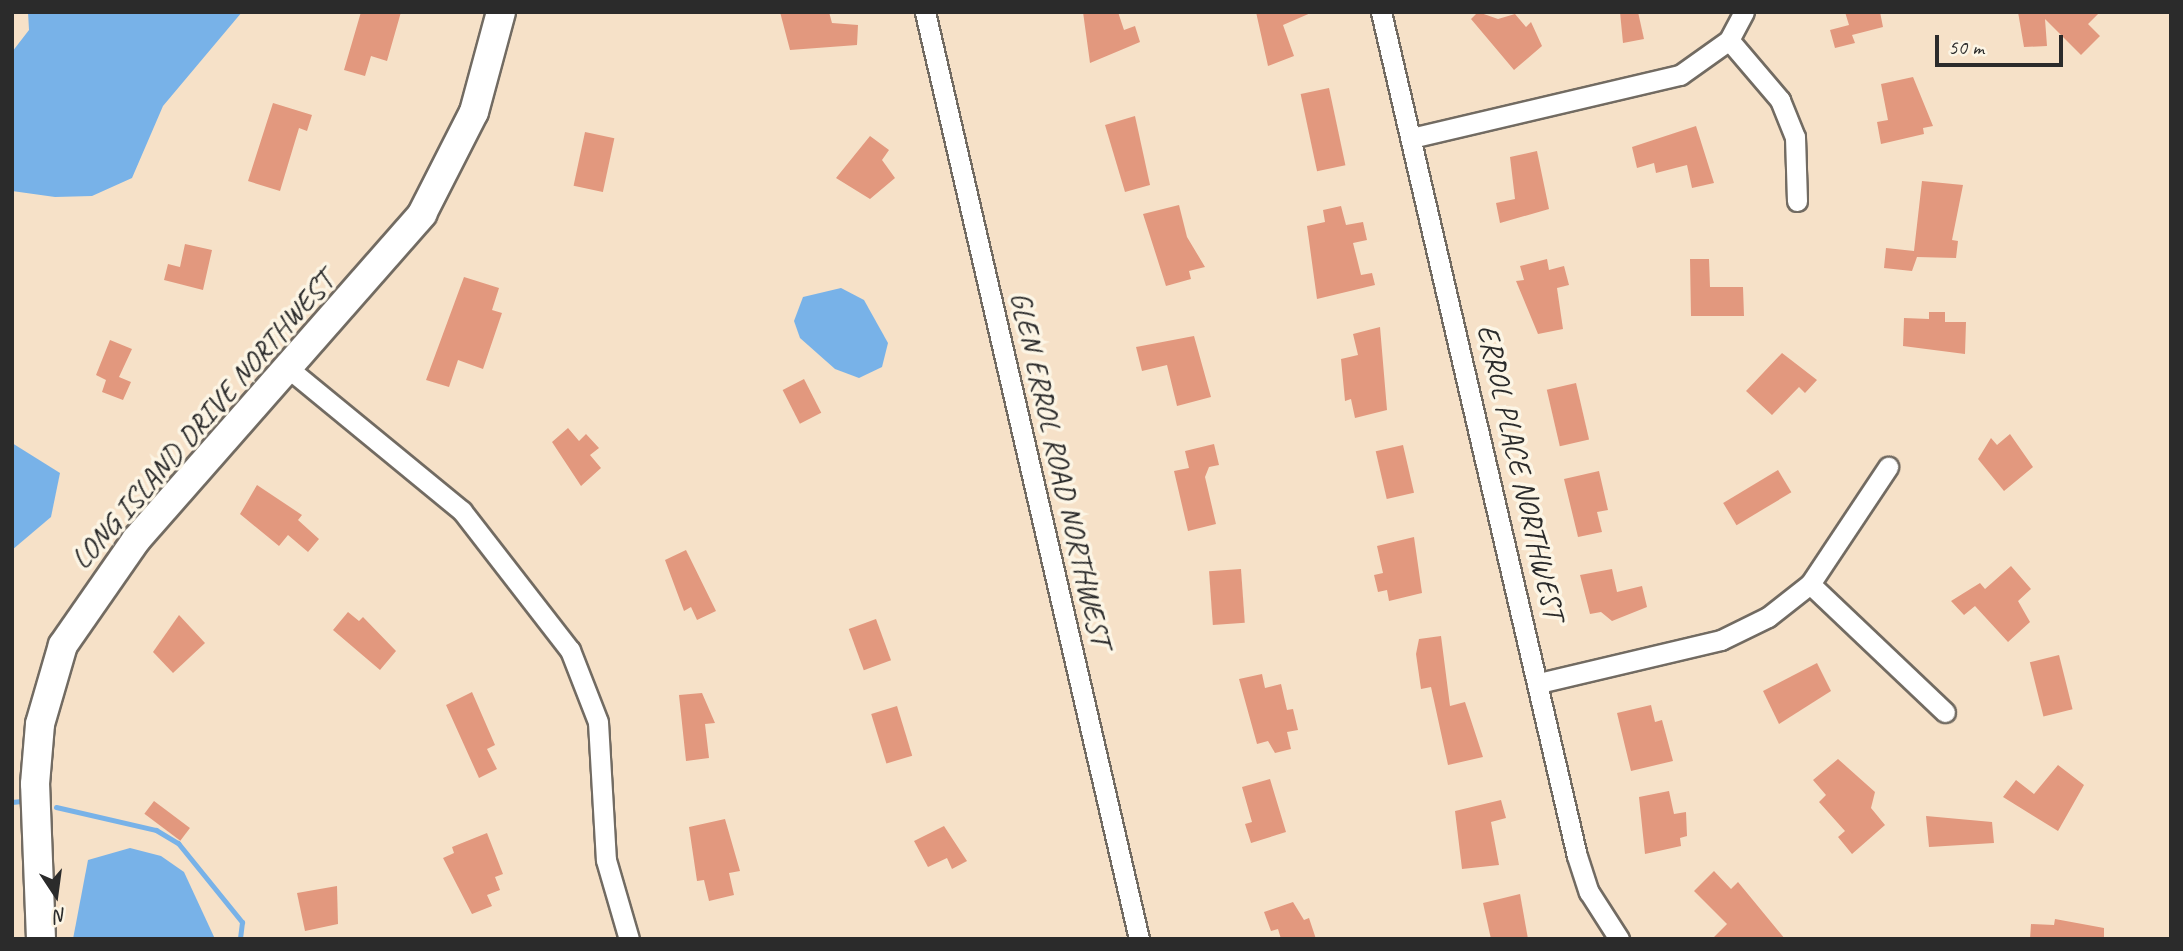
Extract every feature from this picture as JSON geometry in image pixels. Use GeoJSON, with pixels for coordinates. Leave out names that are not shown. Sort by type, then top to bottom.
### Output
{"type":"FeatureCollection","features":[{"type":"Feature","properties":{"kind":"street","name":"LONG ISLAND DRIVE NORTHWEST"},"geometry":{"type":"LineString","coordinates":[[41,939],[35,784],[40,724],[63,645],[136,540],[399,242],[453,163],[501,12]]}},
{"type":"Feature","properties":{"kind":"street","name":"GLEN ERROL ROAD NORTHWEST"},"geometry":{"type":"LineString","coordinates":[[925,12],[1139,939]]}},
{"type":"Feature","properties":{"kind":"street","name":"ERROL PLACE NORTHWEST"},"geometry":{"type":"LineString","coordinates":[[1381,12],[1539,683],[1577,856],[1595,902],[1619,939]]}},
{"type":"Feature","properties":{"kind":"street"},"geometry":{"type":"LineString","coordinates":[[1411,138],[1680,75],[1729,40],[1744,12]]}},
{"type":"Feature","properties":{"kind":"street"},"geometry":{"type":"LineString","coordinates":[[1729,40],[1780,100],[1795,137],[1797,201]]}},
{"type":"Feature","properties":{"kind":"street"},"geometry":{"type":"LineString","coordinates":[[288,368],[462,511],[570,650],[598,722],[606,860],[629,939]]}},
{"type":"Feature","properties":{"kind":"street"},"geometry":{"type":"LineString","coordinates":[[1539,683],[1721,640],[1768,617],[1810,584],[1888,467]]}},
{"type":"Feature","properties":{"kind":"street"},"geometry":{"type":"LineString","coordinates":[[1810,584],[1945,712]]}},
{"type":"Feature","properties":{"kind":"water"},"geometry":{"type":"Polygon","coordinates":[[[28,12],[242,12],[163,106],[132,178],[92,196],[55,197],[12,191],[12,52],[29,30],[28,12]]]}},
{"type":"Feature","properties":{"kind":"water"},"geometry":{"type":"Polygon","coordinates":[[[841,288],[864,300],[888,343],[882,367],[859,378],[835,369],[800,338],[794,321],[803,297],[841,288]]]}},
{"type":"Feature","properties":{"kind":"water"},"geometry":{"type":"Polygon","coordinates":[[[12,443],[60,473],[51,517],[12,550],[12,443]]]}},
{"type":"Feature","properties":{"kind":"water"},"geometry":{"type":"Polygon","coordinates":[[[130,848],[161,856],[184,872],[215,939],[73,939],[88,860],[130,848]]]}},
{"type":"Feature","properties":{"kind":"building"},"geometry":{"type":"Polygon","coordinates":[[[361,12],[401,12],[387,61],[371,56],[365,76],[344,70],[361,12]]]}},
{"type":"Feature","properties":{"kind":"building"},"geometry":{"type":"Polygon","coordinates":[[[780,12],[829,12],[832,23],[858,25],[857,45],[790,50],[780,12]]]}},
{"type":"Feature","properties":{"kind":"building"},"geometry":{"type":"Polygon","coordinates":[[[1083,12],[1118,12],[1124,30],[1135,26],[1140,42],[1090,63],[1083,12]]]}},
{"type":"Feature","properties":{"kind":"building"},"geometry":{"type":"Polygon","coordinates":[[[1256,12],[1313,12],[1283,25],[1294,56],[1268,66],[1256,12]]]}},
{"type":"Feature","properties":{"kind":"building"},"geometry":{"type":"Polygon","coordinates":[[[1478,12],[1498,19],[1515,14],[1526,27],[1531,22],[1542,46],[1514,70],[1471,19],[1478,12]]]}},
{"type":"Feature","properties":{"kind":"building"},"geometry":{"type":"Polygon","coordinates":[[[1620,12],[1638,12],[1644,39],[1623,43],[1620,12]]]}},
{"type":"Feature","properties":{"kind":"building"},"geometry":{"type":"Polygon","coordinates":[[[1845,12],[1880,12],[1883,27],[1852,35],[1855,43],[1835,48],[1830,30],[1849,25],[1845,12]]]}},
{"type":"Feature","properties":{"kind":"building"},"geometry":{"type":"Polygon","coordinates":[[[2018,12],[2100,12],[2088,24],[2100,36],[2081,55],[2045,19],[2047,46],[2024,47],[2018,12]]]}},
{"type":"Feature","properties":{"kind":"building"},"geometry":{"type":"Polygon","coordinates":[[[1913,77],[1933,126],[1923,128],[1924,134],[1881,144],[1877,122],[1888,120],[1881,84],[1913,77]]]}},
{"type":"Feature","properties":{"kind":"building"},"geometry":{"type":"Polygon","coordinates":[[[1329,88],[1345,165],[1317,171],[1301,94],[1329,88]]]}},
{"type":"Feature","properties":{"kind":"building"},"geometry":{"type":"Polygon","coordinates":[[[273,103],[312,115],[307,131],[299,128],[280,191],[248,181],[273,103]]]}},
{"type":"Feature","properties":{"kind":"building"},"geometry":{"type":"Polygon","coordinates":[[[1135,116],[1150,185],[1125,192],[1105,125],[1135,116]]]}},
{"type":"Feature","properties":{"kind":"building"},"geometry":{"type":"Polygon","coordinates":[[[1696,126],[1714,183],[1692,188],[1687,165],[1656,173],[1654,163],[1637,168],[1632,147],[1696,126]]]}},
{"type":"Feature","properties":{"kind":"building"},"geometry":{"type":"Polygon","coordinates":[[[585,132],[614,138],[603,192],[574,186],[585,132]]]}},
{"type":"Feature","properties":{"kind":"building"},"geometry":{"type":"Polygon","coordinates":[[[870,136],[889,150],[882,160],[895,178],[870,199],[836,178],[870,136]]]}},
{"type":"Feature","properties":{"kind":"building"},"geometry":{"type":"Polygon","coordinates":[[[1537,151],[1549,209],[1500,223],[1496,203],[1515,199],[1510,157],[1537,151]]]}},
{"type":"Feature","properties":{"kind":"building"},"geometry":{"type":"Polygon","coordinates":[[[1922,181],[1963,185],[1952,240],[1958,241],[1956,258],[1917,257],[1912,271],[1884,268],[1886,248],[1914,251],[1922,181]]]}},
{"type":"Feature","properties":{"kind":"building"},"geometry":{"type":"Polygon","coordinates":[[[1179,205],[1187,237],[1205,267],[1189,271],[1191,279],[1166,286],[1143,214],[1179,205]]]}},
{"type":"Feature","properties":{"kind":"building"},"geometry":{"type":"Polygon","coordinates":[[[1341,206],[1346,225],[1363,222],[1367,240],[1353,243],[1361,275],[1372,273],[1375,285],[1317,299],[1307,226],[1325,222],[1323,210],[1341,206]]]}},
{"type":"Feature","properties":{"kind":"building"},"geometry":{"type":"Polygon","coordinates":[[[185,244],[212,250],[203,290],[164,280],[168,264],[180,267],[185,244]]]}},
{"type":"Feature","properties":{"kind":"building"},"geometry":{"type":"Polygon","coordinates":[[[1547,259],[1549,270],[1564,266],[1569,285],[1557,288],[1563,329],[1538,334],[1516,281],[1524,280],[1520,266],[1547,259]]]}},
{"type":"Feature","properties":{"kind":"building"},"geometry":{"type":"Polygon","coordinates":[[[1690,259],[1709,259],[1710,287],[1743,287],[1744,316],[1691,316],[1690,259]]]}},
{"type":"Feature","properties":{"kind":"building"},"geometry":{"type":"Polygon","coordinates":[[[464,277],[499,288],[492,310],[502,313],[483,369],[458,360],[449,387],[426,380],[464,277]]]}},
{"type":"Feature","properties":{"kind":"building"},"geometry":{"type":"Polygon","coordinates":[[[1929,312],[1945,312],[1945,322],[1966,322],[1965,354],[1903,346],[1904,318],[1929,319],[1929,312]]]}},
{"type":"Feature","properties":{"kind":"building"},"geometry":{"type":"Polygon","coordinates":[[[1380,327],[1387,410],[1355,418],[1351,399],[1345,401],[1341,359],[1358,355],[1353,334],[1380,327]]]}},
{"type":"Feature","properties":{"kind":"building"},"geometry":{"type":"Polygon","coordinates":[[[1194,336],[1211,397],[1177,406],[1167,365],[1142,371],[1136,347],[1194,336]]]}},
{"type":"Feature","properties":{"kind":"building"},"geometry":{"type":"Polygon","coordinates":[[[110,340],[132,349],[119,377],[131,382],[123,400],[102,392],[106,380],[96,375],[110,340]]]}},
{"type":"Feature","properties":{"kind":"building"},"geometry":{"type":"Polygon","coordinates":[[[1782,353],[1817,380],[1805,393],[1799,387],[1772,415],[1746,391],[1782,353]]]}},
{"type":"Feature","properties":{"kind":"building"},"geometry":{"type":"Polygon","coordinates":[[[804,379],[821,413],[800,424],[783,390],[804,379]]]}},
{"type":"Feature","properties":{"kind":"building"},"geometry":{"type":"Polygon","coordinates":[[[1576,383],[1589,440],[1560,446],[1547,390],[1576,383]]]}},
{"type":"Feature","properties":{"kind":"building"},"geometry":{"type":"Polygon","coordinates":[[[568,428],[579,441],[586,434],[599,448],[590,455],[601,468],[581,486],[552,442],[568,428]]]}},
{"type":"Feature","properties":{"kind":"building"},"geometry":{"type":"Polygon","coordinates":[[[2010,434],[2033,467],[2004,491],[1978,459],[1991,438],[1997,445],[2010,434]]]}},
{"type":"Feature","properties":{"kind":"building"},"geometry":{"type":"Polygon","coordinates":[[[1214,444],[1219,465],[1209,467],[1205,477],[1216,524],[1188,531],[1174,471],[1189,468],[1185,451],[1214,444]]]}},
{"type":"Feature","properties":{"kind":"building"},"geometry":{"type":"Polygon","coordinates":[[[1403,445],[1414,493],[1387,499],[1376,451],[1403,445]]]}},
{"type":"Feature","properties":{"kind":"building"},"geometry":{"type":"Polygon","coordinates":[[[1778,470],[1791,492],[1737,525],[1723,503],[1778,470]]]}},
{"type":"Feature","properties":{"kind":"building"},"geometry":{"type":"Polygon","coordinates":[[[1599,471],[1608,510],[1597,512],[1602,532],[1578,537],[1564,479],[1599,471]]]}},
{"type":"Feature","properties":{"kind":"building"},"geometry":{"type":"Polygon","coordinates":[[[257,485],[302,515],[298,520],[319,539],[308,552],[288,535],[279,546],[240,514],[257,485]]]}},
{"type":"Feature","properties":{"kind":"building"},"geometry":{"type":"Polygon","coordinates":[[[1414,537],[1422,593],[1389,601],[1387,590],[1378,592],[1374,575],[1383,573],[1377,546],[1414,537]]]}},
{"type":"Feature","properties":{"kind":"building"},"geometry":{"type":"Polygon","coordinates":[[[686,550],[716,611],[697,620],[691,607],[684,611],[665,560],[686,550]]]}},
{"type":"Feature","properties":{"kind":"building"},"geometry":{"type":"Polygon","coordinates":[[[2011,566],[2031,589],[2018,601],[2030,622],[2008,642],[1975,606],[1964,615],[1951,601],[1980,583],[1985,589],[2011,566]]]}},
{"type":"Feature","properties":{"kind":"building"},"geometry":{"type":"Polygon","coordinates":[[[1241,569],[1245,623],[1213,625],[1209,571],[1241,569]]]}},
{"type":"Feature","properties":{"kind":"building"},"geometry":{"type":"Polygon","coordinates":[[[1612,569],[1617,592],[1642,586],[1647,607],[1612,621],[1601,612],[1590,614],[1580,575],[1612,569]]]}},
{"type":"Feature","properties":{"kind":"building"},"geometry":{"type":"Polygon","coordinates":[[[348,612],[359,621],[363,617],[396,651],[380,670],[333,630],[348,612]]]}},
{"type":"Feature","properties":{"kind":"building"},"geometry":{"type":"Polygon","coordinates":[[[179,615],[205,643],[173,673],[153,652],[179,615]]]}},
{"type":"Feature","properties":{"kind":"building"},"geometry":{"type":"Polygon","coordinates":[[[876,619],[891,660],[864,670],[849,629],[876,619]]]}},
{"type":"Feature","properties":{"kind":"building"},"geometry":{"type":"Polygon","coordinates":[[[1441,636],[1450,706],[1465,702],[1483,757],[1448,765],[1431,687],[1421,689],[1416,654],[1419,639],[1441,636]]]}},
{"type":"Feature","properties":{"kind":"building"},"geometry":{"type":"Polygon","coordinates":[[[2059,655],[2073,709],[2043,717],[2030,662],[2059,655]]]}},
{"type":"Feature","properties":{"kind":"building"},"geometry":{"type":"Polygon","coordinates":[[[1817,663],[1831,691],[1779,724],[1763,691],[1817,663]]]}},
{"type":"Feature","properties":{"kind":"building"},"geometry":{"type":"Polygon","coordinates":[[[1262,674],[1265,688],[1281,684],[1287,710],[1293,709],[1298,730],[1287,732],[1291,749],[1275,753],[1268,741],[1257,744],[1239,679],[1262,674]]]}},
{"type":"Feature","properties":{"kind":"building"},"geometry":{"type":"Polygon","coordinates":[[[472,692],[495,745],[487,749],[497,769],[479,778],[446,705],[472,692]]]}},
{"type":"Feature","properties":{"kind":"building"},"geometry":{"type":"Polygon","coordinates":[[[702,693],[715,723],[705,724],[709,758],[686,761],[679,695],[702,693]]]}},
{"type":"Feature","properties":{"kind":"building"},"geometry":{"type":"Polygon","coordinates":[[[1651,705],[1655,722],[1662,720],[1673,761],[1631,771],[1617,713],[1651,705]]]}},
{"type":"Feature","properties":{"kind":"building"},"geometry":{"type":"Polygon","coordinates":[[[897,706],[912,756],[886,764],[871,714],[897,706]]]}},
{"type":"Feature","properties":{"kind":"building"},"geometry":{"type":"Polygon","coordinates":[[[1838,759],[1875,792],[1871,808],[1885,825],[1852,854],[1838,837],[1845,831],[1819,802],[1826,795],[1813,780],[1838,759]]]}},
{"type":"Feature","properties":{"kind":"building"},"geometry":{"type":"Polygon","coordinates":[[[2058,765],[2084,785],[2058,831],[2003,797],[2016,780],[2034,794],[2058,765]]]}},
{"type":"Feature","properties":{"kind":"building"},"geometry":{"type":"Polygon","coordinates":[[[1270,779],[1286,832],[1251,843],[1245,824],[1252,822],[1242,787],[1270,779]]]}},
{"type":"Feature","properties":{"kind":"building"},"geometry":{"type":"Polygon","coordinates":[[[1669,791],[1674,814],[1686,812],[1687,836],[1680,838],[1681,846],[1645,854],[1639,797],[1669,791]]]}},
{"type":"Feature","properties":{"kind":"building"},"geometry":{"type":"Polygon","coordinates":[[[1501,800],[1506,818],[1491,822],[1499,865],[1462,869],[1455,811],[1501,800]]]}},
{"type":"Feature","properties":{"kind":"building"},"geometry":{"type":"Polygon","coordinates":[[[154,801],[190,828],[180,841],[144,814],[154,801]]]}},
{"type":"Feature","properties":{"kind":"building"},"geometry":{"type":"Polygon","coordinates":[[[1926,816],[1992,822],[1994,843],[1929,847],[1926,816]]]}},
{"type":"Feature","properties":{"kind":"building"},"geometry":{"type":"Polygon","coordinates":[[[725,819],[740,871],[729,873],[734,895],[709,901],[704,880],[697,881],[689,827],[725,819]]]}},
{"type":"Feature","properties":{"kind":"building"},"geometry":{"type":"Polygon","coordinates":[[[944,826],[967,861],[952,869],[947,858],[928,867],[914,841],[944,826]]]}},
{"type":"Feature","properties":{"kind":"building"},"geometry":{"type":"Polygon","coordinates":[[[487,833],[503,874],[495,877],[500,890],[487,895],[492,906],[472,914],[443,858],[454,853],[452,847],[487,833]]]}},
{"type":"Feature","properties":{"kind":"building"},"geometry":{"type":"Polygon","coordinates":[[[1714,871],[1731,889],[1738,882],[1785,939],[1712,939],[1727,924],[1694,891],[1714,871]]]}},
{"type":"Feature","properties":{"kind":"building"},"geometry":{"type":"Polygon","coordinates":[[[337,886],[338,924],[305,931],[297,893],[337,886]]]}},
{"type":"Feature","properties":{"kind":"building"},"geometry":{"type":"Polygon","coordinates":[[[1520,894],[1528,939],[1491,939],[1483,903],[1520,894]]]}},
{"type":"Feature","properties":{"kind":"building"},"geometry":{"type":"Polygon","coordinates":[[[1293,902],[1304,920],[1309,918],[1316,939],[1281,939],[1278,929],[1271,931],[1264,912],[1293,902]]]}},
{"type":"Feature","properties":{"kind":"building"},"geometry":{"type":"Polygon","coordinates":[[[2055,919],[2104,928],[2104,939],[2030,939],[2031,924],[2054,925],[2055,919]]]}},
{"type":"Feature","properties":{"kind":"waterway"},"geometry":{"type":"LineString","coordinates":[[12,802],[21,801]]}},
{"type":"Feature","properties":{"kind":"waterway"},"geometry":{"type":"LineString","coordinates":[[56,807],[156,830],[178,843],[242,922],[240,939]]}}]}
